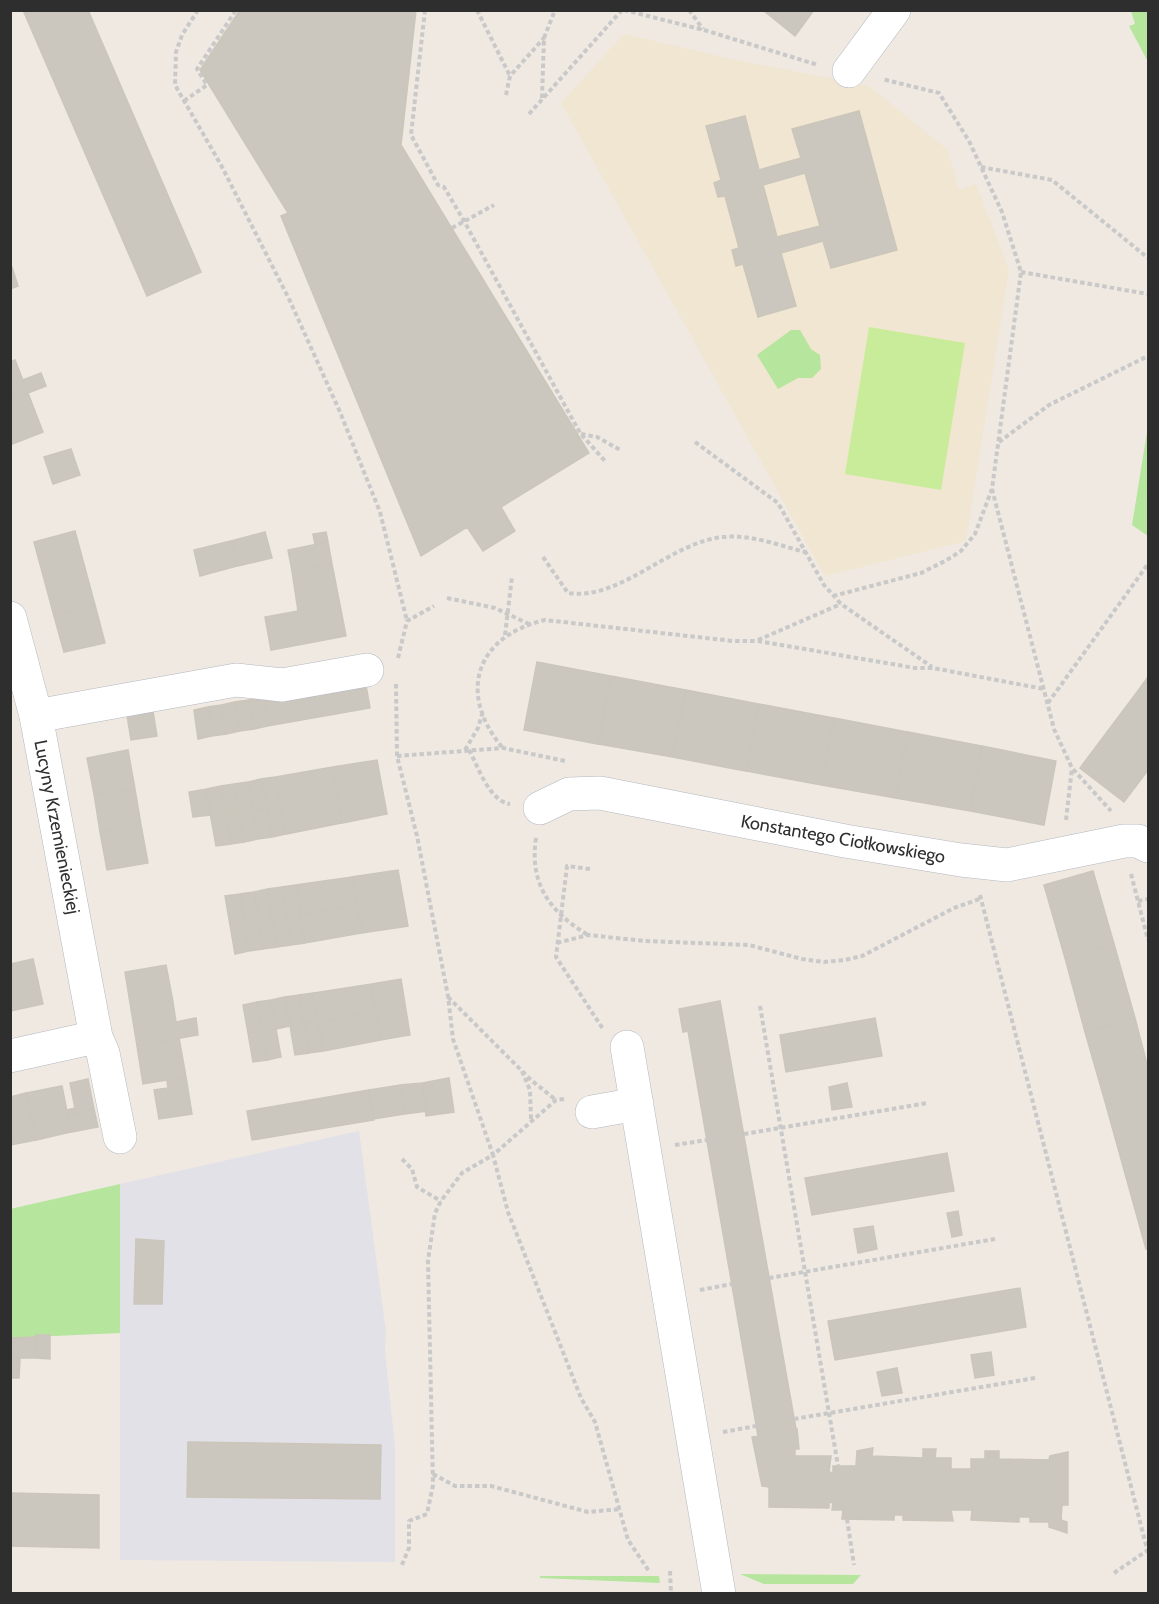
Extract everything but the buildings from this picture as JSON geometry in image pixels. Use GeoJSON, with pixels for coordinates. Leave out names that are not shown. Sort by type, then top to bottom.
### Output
{"type":"FeatureCollection","features":[{"type":"Feature","properties":{"kind":"street"},"geometry":{"type":"LineString","coordinates":[[831,64],[894,10]]}},
{"type":"Feature","properties":{"kind":"street","name":"Lucyny Krzemienieckiej"},"geometry":{"type":"LineString","coordinates":[[10,618],[36,716],[96,1037],[103,1053],[120,1137]]}},
{"type":"Feature","properties":{"kind":"street"},"geometry":{"type":"LineString","coordinates":[[36,716],[236,680],[282,685],[381,668]]}},
{"type":"Feature","properties":{"kind":"street","name":"Konstantego Ciołkowskiego"},"geometry":{"type":"LineString","coordinates":[[540,808],[569,794],[600,793],[845,841],[1007,865],[1124,841],[1138,841],[1139,859]]}},
{"type":"Feature","properties":{"kind":"street"},"geometry":{"type":"LineString","coordinates":[[10,1056],[96,1037]]}},
{"type":"Feature","properties":{"kind":"street"},"geometry":{"type":"LineString","coordinates":[[627,1047],[719,1593]]}},
{"type":"Feature","properties":{"kind":"street"},"geometry":{"type":"LineString","coordinates":[[592,1112],[637,1104]]}},
{"type":"Feature","properties":{"kind":"path"},"geometry":{"type":"LineString","coordinates":[[198,10],[182,35],[176,52],[175,85],[220,165],[290,301],[340,412],[381,512],[407,621]]}},
{"type":"Feature","properties":{"kind":"path"},"geometry":{"type":"LineString","coordinates":[[184,101],[207,85],[197,69],[236,10]]}},
{"type":"Feature","properties":{"kind":"path"},"geometry":{"type":"LineString","coordinates":[[425,10],[411,135],[438,185],[444,187],[464,221],[580,434],[605,461]]}},
{"type":"Feature","properties":{"kind":"path"},"geometry":{"type":"LineString","coordinates":[[477,10],[510,76]]}},
{"type":"Feature","properties":{"kind":"path"},"geometry":{"type":"LineString","coordinates":[[542,99],[544,38],[555,10]]}},
{"type":"Feature","properties":{"kind":"path"},"geometry":{"type":"LineString","coordinates":[[529,114],[623,10],[939,93],[981,167],[1002,212],[1021,272],[992,489],[975,534],[961,551],[921,573],[833,596]]}},
{"type":"Feature","properties":{"kind":"path"},"geometry":{"type":"LineString","coordinates":[[689,10],[704,30]]}},
{"type":"Feature","properties":{"kind":"path"},"geometry":{"type":"LineString","coordinates":[[506,95],[510,76],[544,38]]}},
{"type":"Feature","properties":{"kind":"path"},"geometry":{"type":"LineString","coordinates":[[981,167],[1052,180],[1149,258]]}},
{"type":"Feature","properties":{"kind":"path"},"geometry":{"type":"LineString","coordinates":[[452,228],[494,205]]}},
{"type":"Feature","properties":{"kind":"path"},"geometry":{"type":"LineString","coordinates":[[1021,272],[1149,294]]}},
{"type":"Feature","properties":{"kind":"path"},"geometry":{"type":"LineString","coordinates":[[998,443],[1049,405],[1149,356]]}},
{"type":"Feature","properties":{"kind":"path"},"geometry":{"type":"LineString","coordinates":[[580,434],[597,437],[622,451]]}},
{"type":"Feature","properties":{"kind":"path"},"geometry":{"type":"LineString","coordinates":[[695,442],[778,503],[805,552],[833,596],[841,604],[933,668]]}},
{"type":"Feature","properties":{"kind":"path"},"geometry":{"type":"LineString","coordinates":[[992,489],[1054,729],[1072,768],[1112,812]]}},
{"type":"Feature","properties":{"kind":"path"},"geometry":{"type":"LineString","coordinates":[[543,557],[568,593],[581,595],[598,591],[691,546],[721,537],[766,541],[805,552]]}},
{"type":"Feature","properties":{"kind":"path"},"geometry":{"type":"LineString","coordinates":[[1048,704],[1149,564]]}},
{"type":"Feature","properties":{"kind":"path"},"geometry":{"type":"LineString","coordinates":[[505,636],[512,577]]}},
{"type":"Feature","properties":{"kind":"path"},"geometry":{"type":"LineString","coordinates":[[447,598],[495,608],[530,624]]}},
{"type":"Feature","properties":{"kind":"path"},"geometry":{"type":"LineString","coordinates":[[758,641],[771,632],[841,604]]}},
{"type":"Feature","properties":{"kind":"path"},"geometry":{"type":"LineString","coordinates":[[434,606],[407,621],[381,668],[397,756],[417,836],[448,996],[453,1039],[492,1155],[508,1212],[581,1398],[595,1422],[628,1540],[649,1571]]}},
{"type":"Feature","properties":{"kind":"path"},"geometry":{"type":"LineString","coordinates":[[502,748],[494,737],[483,710],[479,675],[483,660],[491,648],[505,636],[530,624],[545,620],[733,641],[758,641],[915,668],[933,668],[1044,689]]}},
{"type":"Feature","properties":{"kind":"path"},"geometry":{"type":"LineString","coordinates":[[483,710],[478,728],[467,750],[491,791],[502,803]]}},
{"type":"Feature","properties":{"kind":"path"},"geometry":{"type":"LineString","coordinates":[[1065,826],[1072,768]]}},
{"type":"Feature","properties":{"kind":"path"},"geometry":{"type":"LineString","coordinates":[[533,855],[535,868],[548,901],[561,917],[588,935]]}},
{"type":"Feature","properties":{"kind":"path"},"geometry":{"type":"LineString","coordinates":[[1139,859],[1138,901],[1149,940]]}},
{"type":"Feature","properties":{"kind":"path"},"geometry":{"type":"LineString","coordinates":[[590,869],[567,866],[556,957],[616,1048],[627,1047]]}},
{"type":"Feature","properties":{"kind":"path"},"geometry":{"type":"LineString","coordinates":[[557,943],[588,935],[645,941],[749,945],[802,959],[824,962],[845,960],[862,956],[954,908],[982,898],[1148,1551],[1114,1573]]}},
{"type":"Feature","properties":{"kind":"path"},"geometry":{"type":"LineString","coordinates":[[1138,901],[1149,899]]}},
{"type":"Feature","properties":{"kind":"path"},"geometry":{"type":"LineString","coordinates":[[401,1567],[409,1548],[410,1521],[427,1514],[433,1473],[428,1261],[435,1213],[462,1173],[492,1155],[514,1138],[531,1120],[556,1100],[448,996]]}},
{"type":"Feature","properties":{"kind":"path"},"geometry":{"type":"LineString","coordinates":[[760,1006],[838,1466]]}},
{"type":"Feature","properties":{"kind":"path"},"geometry":{"type":"LineString","coordinates":[[521,1068],[530,1090],[531,1120]]}},
{"type":"Feature","properties":{"kind":"path"},"geometry":{"type":"LineString","coordinates":[[744,1134],[927,1103]]}},
{"type":"Feature","properties":{"kind":"path"},"geometry":{"type":"LineString","coordinates":[[402,1159],[412,1169],[417,1186],[441,1201]]}},
{"type":"Feature","properties":{"kind":"path"},"geometry":{"type":"LineString","coordinates":[[769,1278],[995,1239]]}},
{"type":"Feature","properties":{"kind":"path"},"geometry":{"type":"LineString","coordinates":[[794,1419],[1035,1378]]}},
{"type":"Feature","properties":{"kind":"path"},"geometry":{"type":"LineString","coordinates":[[433,1473],[455,1486],[491,1486],[588,1512],[621,1509]]}},
{"type":"Feature","properties":{"kind":"path"},"geometry":{"type":"LineString","coordinates":[[846,1519],[854,1565]]}},
{"type":"Feature","properties":{"kind":"path"},"geometry":{"type":"LineString","coordinates":[[670,1571],[671,1593]]}},
{"type":"Feature","properties":{"kind":"shaded area"},"geometry":{"type":"Polygon","coordinates":[[[624,34],[731,59],[869,86],[948,150],[959,190],[976,184],[1009,270],[966,541],[825,576],[561,103],[624,34]]]}},
{"type":"Feature","properties":{"kind":"shaded area"},"geometry":{"type":"Polygon","coordinates":[[[359,1131],[386,1332],[385,1351],[395,1446],[395,1562],[120,1560],[120,1184],[359,1131]]]}},
{"type":"Feature","properties":{"kind":"green space"},"geometry":{"type":"Polygon","coordinates":[[[1131,11],[1148,11],[1148,62],[1129,26],[1135,24],[1131,11]]]}},
{"type":"Feature","properties":{"kind":"green space"},"geometry":{"type":"Polygon","coordinates":[[[869,327],[965,343],[941,490],[845,474],[869,327]]]}},
{"type":"Feature","properties":{"kind":"green space"},"geometry":{"type":"Polygon","coordinates":[[[791,330],[800,330],[811,349],[820,355],[821,369],[812,378],[798,378],[778,389],[757,355],[791,330]]]}},
{"type":"Feature","properties":{"kind":"green space"},"geometry":{"type":"Polygon","coordinates":[[[1148,426],[1148,536],[1132,525],[1148,426]]]}},
{"type":"Feature","properties":{"kind":"green space"},"geometry":{"type":"Polygon","coordinates":[[[120,1184],[120,1333],[11,1338],[10,1209],[120,1184]]]}},
{"type":"Feature","properties":{"kind":"green space"},"geometry":{"type":"Polygon","coordinates":[[[740,1574],[861,1575],[853,1584],[764,1584],[740,1574]]]}},
{"type":"Feature","properties":{"kind":"green space"},"geometry":{"type":"Polygon","coordinates":[[[540,1576],[659,1576],[660,1583],[540,1578],[540,1576]]]}}]}
